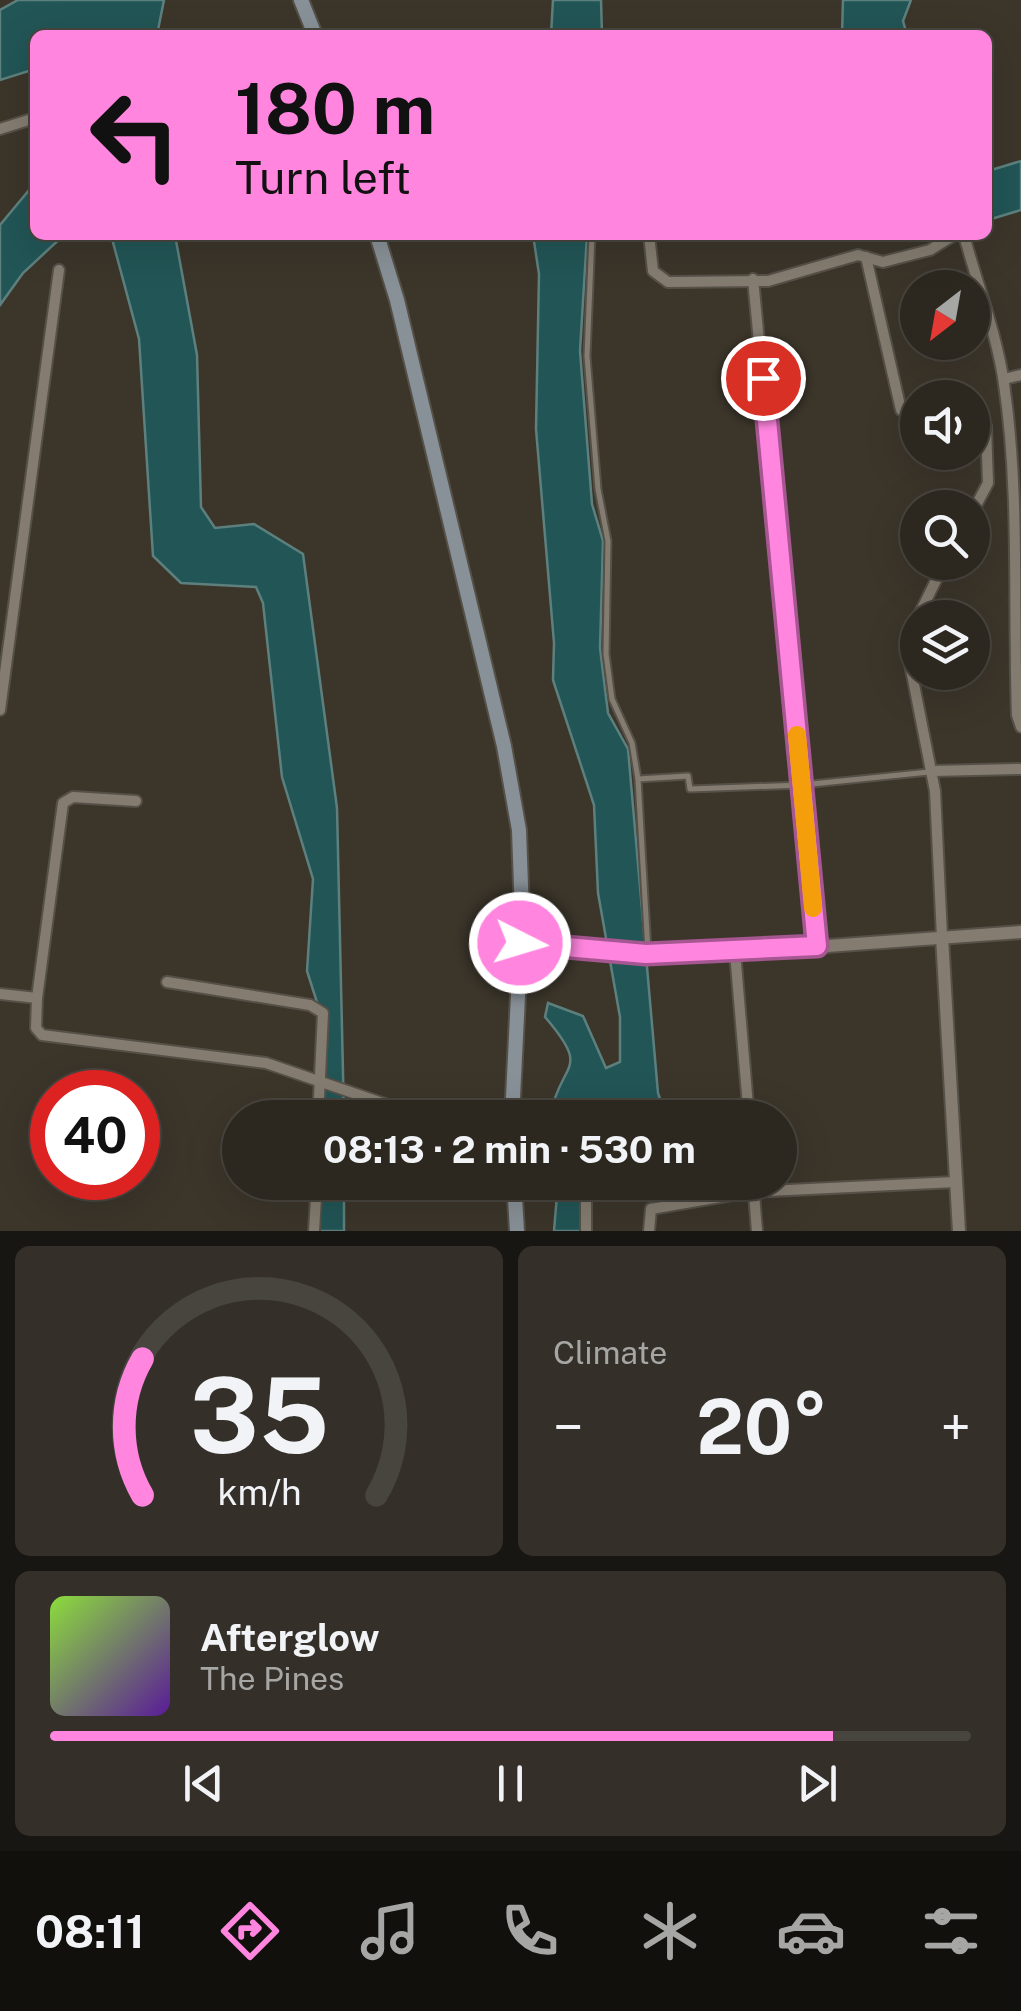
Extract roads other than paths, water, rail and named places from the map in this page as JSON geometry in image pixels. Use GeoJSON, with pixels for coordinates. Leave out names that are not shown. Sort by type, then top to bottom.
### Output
{"type":"FeatureCollection","features":[{"type":"Feature","properties":{"kind":"main road"},"geometry":{"type":"LineString","coordinates":[[300,0],[309,30]]}},
{"type":"Feature","properties":{"kind":"main road"},"geometry":{"type":"LineString","coordinates":[[379,240],[397,300],[504,746],[521,848],[513,1100]]}},
{"type":"Feature","properties":{"kind":"main road"},"geometry":{"type":"LineString","coordinates":[[515,1200],[517,1231]]}},
{"type":"Feature","properties":{"kind":"street"},"geometry":{"type":"LineString","coordinates":[[0,128],[30,119]]}},
{"type":"Feature","properties":{"kind":"street"},"geometry":{"type":"LineString","coordinates":[[649,240],[649,262],[664,282],[786,278],[858,255],[883,262],[930,250],[946,240]]}},
{"type":"Feature","properties":{"kind":"street"},"geometry":{"type":"LineString","coordinates":[[965,240],[1004,379],[1013,459],[1014,657],[1021,727]]}},
{"type":"Feature","properties":{"kind":"street"},"geometry":{"type":"LineString","coordinates":[[866,257],[900,406]]}},
{"type":"Feature","properties":{"kind":"street"},"geometry":{"type":"LineString","coordinates":[[0,710],[59,270]]}},
{"type":"Feature","properties":{"kind":"street"},"geometry":{"type":"LineString","coordinates":[[754,279],[817,946]]}},
{"type":"Feature","properties":{"kind":"street"},"geometry":{"type":"LineString","coordinates":[[1004,379],[1021,375]]}},
{"type":"Feature","properties":{"kind":"street"},"geometry":{"type":"LineString","coordinates":[[938,580],[908,644],[932,772],[940,847],[959,1231]]}},
{"type":"Feature","properties":{"kind":"street"},"geometry":{"type":"LineString","coordinates":[[932,772],[1021,768]]}},
{"type":"Feature","properties":{"kind":"street"},"geometry":{"type":"LineString","coordinates":[[136,800],[73,797],[63,803],[36,1028],[52,1038],[266,1063],[376,1100]]}},
{"type":"Feature","properties":{"kind":"street"},"geometry":{"type":"LineString","coordinates":[[520,943],[647,954],[735,952],[1021,932]]}},
{"type":"Feature","properties":{"kind":"street"},"geometry":{"type":"LineString","coordinates":[[735,952],[747,1100]]}},
{"type":"Feature","properties":{"kind":"street"},"geometry":{"type":"LineString","coordinates":[[167,982],[310,1005],[323,1013],[319,1100]]}},
{"type":"Feature","properties":{"kind":"street"},"geometry":{"type":"LineString","coordinates":[[0,994],[38,998]]}},
{"type":"Feature","properties":{"kind":"street"},"geometry":{"type":"LineString","coordinates":[[797,1186],[956,1182]]}},
{"type":"Feature","properties":{"kind":"street"},"geometry":{"type":"LineString","coordinates":[[314,1231],[315,1200]]}},
{"type":"Feature","properties":{"kind":"street"},"geometry":{"type":"LineString","coordinates":[[586,1200],[586,1231]]}},
{"type":"Feature","properties":{"kind":"street"},"geometry":{"type":"LineString","coordinates":[[649,1231],[651,1209],[693,1200]]}},
{"type":"Feature","properties":{"kind":"street"},"geometry":{"type":"LineString","coordinates":[[755,1200],[757,1231]]}},
{"type":"Feature","properties":{"kind":"lane"},"geometry":{"type":"LineString","coordinates":[[592,240],[587,356],[598,490],[608,541],[606,654],[612,699],[632,743],[638,779],[647,954]]}},
{"type":"Feature","properties":{"kind":"lane"},"geometry":{"type":"LineString","coordinates":[[638,779],[688,776],[690,789],[802,785],[932,772]]}},
{"type":"Feature","properties":{"kind":"water"},"geometry":{"type":"Polygon","coordinates":[[[18,0],[164,0],[158,30],[30,30],[30,71],[0,80],[0,10],[18,0]]]}},
{"type":"Feature","properties":{"kind":"water"},"geometry":{"type":"Polygon","coordinates":[[[553,0],[601,0],[602,30],[551,30],[553,0]]]}},
{"type":"Feature","properties":{"kind":"water"},"geometry":{"type":"Polygon","coordinates":[[[843,0],[911,0],[903,21],[906,30],[842,30],[843,0]]]}},
{"type":"Feature","properties":{"kind":"water"},"geometry":{"type":"Polygon","coordinates":[[[1021,161],[1021,210],[992,219],[992,170],[1021,161]]]}},
{"type":"Feature","properties":{"kind":"water"},"geometry":{"type":"Polygon","coordinates":[[[30,189],[30,240],[59,240],[23,273],[0,305],[0,225],[30,189]]]}},
{"type":"Feature","properties":{"kind":"water"},"geometry":{"type":"Polygon","coordinates":[[[112,240],[176,240],[197,355],[201,507],[215,528],[254,524],[303,554],[337,808],[344,1100],[320,1100],[323,1021],[307,971],[313,879],[282,777],[263,603],[256,587],[181,583],[153,556],[139,339],[112,240]]]}},
{"type":"Feature","properties":{"kind":"water"},"geometry":{"type":"Polygon","coordinates":[[[534,240],[587,240],[580,351],[592,504],[603,541],[600,648],[608,713],[628,749],[660,1100],[555,1100],[570,1058],[545,1017],[548,1003],[583,1016],[606,1068],[620,1062],[620,1017],[598,893],[594,805],[553,680],[554,643],[536,429],[539,274],[534,240]]]}},
{"type":"Feature","properties":{"kind":"water"},"geometry":{"type":"Polygon","coordinates":[[[316,1200],[344,1200],[344,1231],[315,1231],[316,1200]]]}},
{"type":"Feature","properties":{"kind":"water"},"geometry":{"type":"Polygon","coordinates":[[[557,1200],[583,1200],[582,1231],[554,1231],[557,1200]]]}}]}
